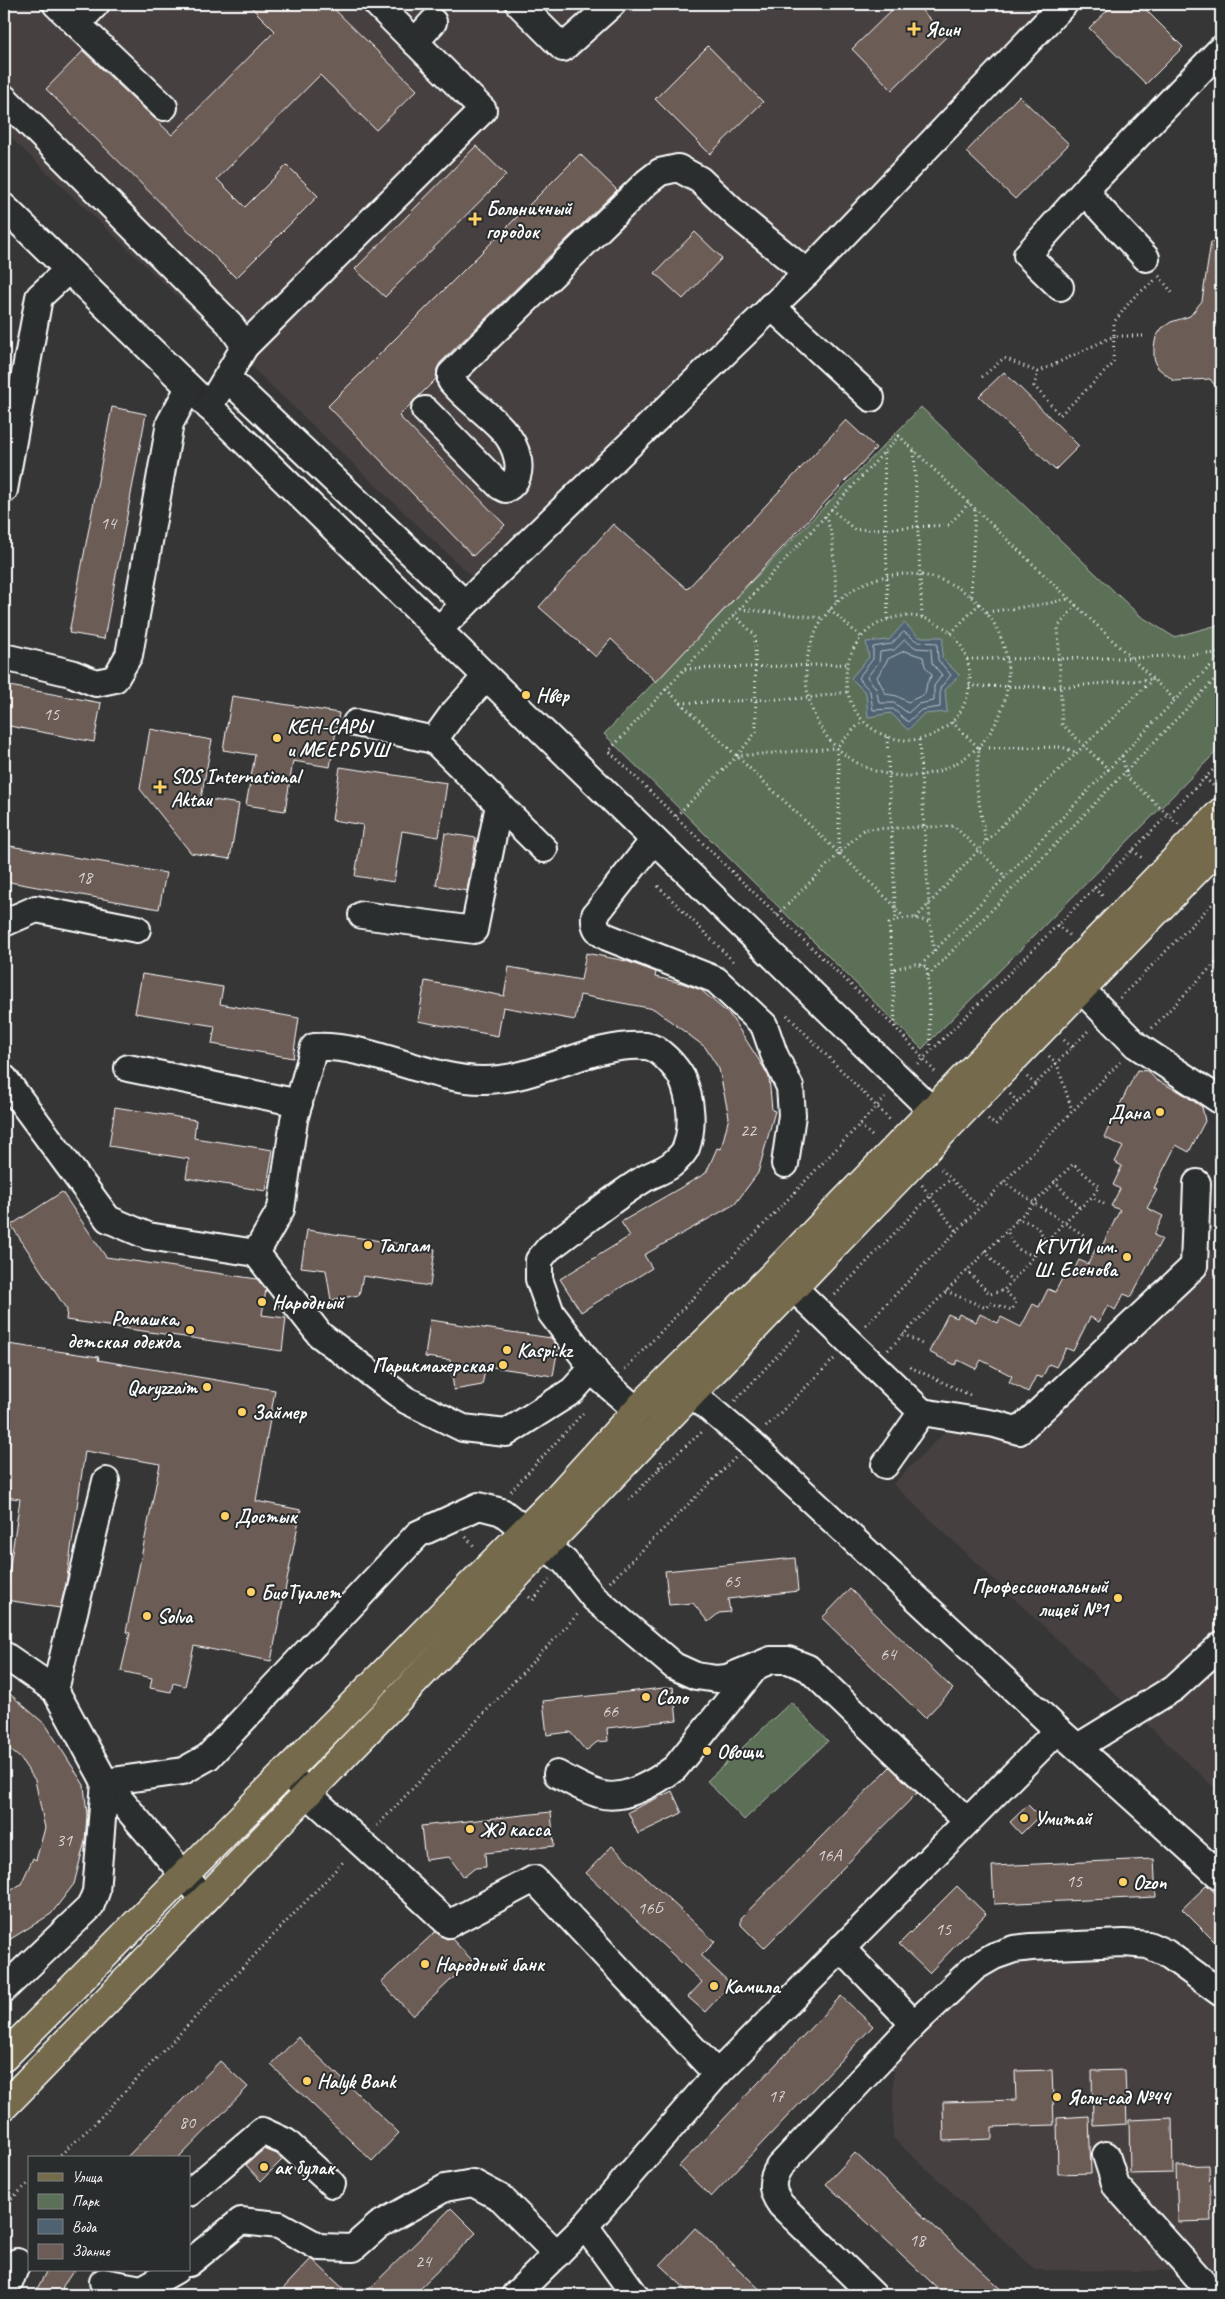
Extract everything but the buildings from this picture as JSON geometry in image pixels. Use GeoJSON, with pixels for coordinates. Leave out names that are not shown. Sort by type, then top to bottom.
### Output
{"type":"FeatureCollection","features":[{"type":"Feature","properties":{"kind":"main road"},"geometry":{"type":"LineString","coordinates":[[4,2106],[308,1794],[692,1393],[785,1280],[1073,981],[1221,812]]}},
{"type":"Feature","properties":{"kind":"main road"},"geometry":{"type":"LineString","coordinates":[[1073,981],[1221,845]]}},
{"type":"Feature","properties":{"kind":"main road"},"geometry":{"type":"LineString","coordinates":[[545,1545],[556,1498],[671,1375],[785,1280]]}},
{"type":"Feature","properties":{"kind":"main road"},"geometry":{"type":"LineString","coordinates":[[4,2057],[491,1563],[545,1545]]}},
{"type":"Feature","properties":{"kind":"street"},"geometry":{"type":"LineString","coordinates":[[56,4],[164,107]]}},
{"type":"Feature","properties":{"kind":"street"},"geometry":{"type":"LineString","coordinates":[[77,24],[96,4]]}},
{"type":"Feature","properties":{"kind":"street"},"geometry":{"type":"LineString","coordinates":[[519,4],[563,48],[598,8]]}},
{"type":"Feature","properties":{"kind":"street"},"geometry":{"type":"LineString","coordinates":[[438,630],[807,273],[1064,4]]}},
{"type":"Feature","properties":{"kind":"street"},"geometry":{"type":"LineString","coordinates":[[210,407],[245,346],[483,110],[415,42],[383,6]]}},
{"type":"Feature","properties":{"kind":"street"},"geometry":{"type":"LineString","coordinates":[[415,42],[433,22]]}},
{"type":"Feature","properties":{"kind":"street"},"geometry":{"type":"LineString","coordinates":[[1060,286],[1027,255],[1090,184],[1221,49]]}},
{"type":"Feature","properties":{"kind":"street"},"geometry":{"type":"LineString","coordinates":[[4,98],[229,323],[245,346]]}},
{"type":"Feature","properties":{"kind":"street"},"geometry":{"type":"LineString","coordinates":[[425,410],[500,486],[506,489],[513,485],[519,475],[520,465],[503,430],[463,396],[451,381],[451,374],[647,182],[660,172],[678,168],[700,180],[739,217],[807,273]]}},
{"type":"Feature","properties":{"kind":"street"},"geometry":{"type":"LineString","coordinates":[[1090,184],[1091,199],[1153,267]]}},
{"type":"Feature","properties":{"kind":"street"},"geometry":{"type":"LineString","coordinates":[[4,207],[941,1119]]}},
{"type":"Feature","properties":{"kind":"street"},"geometry":{"type":"LineString","coordinates":[[4,490],[39,297],[68,270]]}},
{"type":"Feature","properties":{"kind":"street"},"geometry":{"type":"LineString","coordinates":[[771,306],[871,398]]}},
{"type":"Feature","properties":{"kind":"street"},"geometry":{"type":"LineString","coordinates":[[227,378],[465,604]]}},
{"type":"Feature","properties":{"kind":"street"},"geometry":{"type":"LineString","coordinates":[[4,657],[71,673],[96,682],[115,679],[129,655],[170,422],[189,388]]}},
{"type":"Feature","properties":{"kind":"street"},"geometry":{"type":"LineString","coordinates":[[434,740],[452,715],[486,677]]}},
{"type":"Feature","properties":{"kind":"street"},"geometry":{"type":"LineString","coordinates":[[356,723],[434,740],[544,850]]}},
{"type":"Feature","properties":{"kind":"street"},"geometry":{"type":"LineString","coordinates":[[362,915],[474,930],[499,805]]}},
{"type":"Feature","properties":{"kind":"street"},"geometry":{"type":"LineString","coordinates":[[654,840],[595,916],[594,926],[598,932],[607,937],[716,980],[764,1024],[774,1054],[790,1087],[792,1115],[785,1164]]}},
{"type":"Feature","properties":{"kind":"street"},"geometry":{"type":"LineString","coordinates":[[4,924],[36,909],[136,929]]}},
{"type":"Feature","properties":{"kind":"street"},"geometry":{"type":"LineString","coordinates":[[1073,981],[1136,1045],[1221,1101]]}},
{"type":"Feature","properties":{"kind":"street"},"geometry":{"type":"LineString","coordinates":[[256,1253],[281,1210],[294,1120],[314,1046],[353,1050],[471,1080],[503,1080],[607,1049],[648,1046],[669,1060],[680,1074],[689,1094],[691,1117],[685,1149],[670,1166],[644,1178],[549,1248],[538,1260],[539,1279],[551,1313],[601,1377],[657,1428]]}},
{"type":"Feature","properties":{"kind":"street"},"geometry":{"type":"LineString","coordinates":[[128,1068],[299,1103]]}},
{"type":"Feature","properties":{"kind":"street"},"geometry":{"type":"LineString","coordinates":[[4,1078],[108,1219],[148,1236],[256,1253],[320,1335],[406,1400],[463,1428],[506,1433],[572,1390],[601,1377]]}},
{"type":"Feature","properties":{"kind":"street"},"geometry":{"type":"LineString","coordinates":[[785,1280],[922,1412],[995,1424],[1019,1432],[1194,1266],[1197,1183]]}},
{"type":"Feature","properties":{"kind":"street"},"geometry":{"type":"LineString","coordinates":[[671,1375],[750,1443],[1058,1730],[1221,1877]]}},
{"type":"Feature","properties":{"kind":"street"},"geometry":{"type":"LineString","coordinates":[[885,1465],[922,1412]]}},
{"type":"Feature","properties":{"kind":"street"},"geometry":{"type":"LineString","coordinates":[[55,1690],[106,1481]]}},
{"type":"Feature","properties":{"kind":"street"},"geometry":{"type":"LineString","coordinates":[[105,1782],[183,1771],[208,1757],[418,1534],[479,1506],[495,1508],[545,1545],[594,1598],[674,1666],[696,1676],[727,1678],[771,1660],[788,1660],[808,1668],[966,1820]]}},
{"type":"Feature","properties":{"kind":"street"},"geometry":{"type":"LineString","coordinates":[[1078,1747],[1174,1688],[1221,1645]]}},
{"type":"Feature","properties":{"kind":"street"},"geometry":{"type":"LineString","coordinates":[[4,1655],[55,1690],[105,1782],[185,1874],[205,1900]]}},
{"type":"Feature","properties":{"kind":"street"},"geometry":{"type":"LineString","coordinates":[[557,1774],[600,1795],[610,1796],[634,1790],[661,1778],[675,1768],[757,1665]]}},
{"type":"Feature","properties":{"kind":"street"},"geometry":{"type":"LineString","coordinates":[[515,2295],[585,2226],[717,2074],[966,1820],[1058,1730]]}},
{"type":"Feature","properties":{"kind":"street"},"geometry":{"type":"LineString","coordinates":[[286,1771],[308,1794],[449,1924],[534,1879],[717,2074]]}},
{"type":"Feature","properties":{"kind":"street"},"geometry":{"type":"LineString","coordinates":[[4,1989],[90,1908],[96,1892],[105,1782]]}},
{"type":"Feature","properties":{"kind":"street"},"geometry":{"type":"LineString","coordinates":[[873,2295],[781,2205],[773,2193],[772,2183],[780,2167],[914,2024],[975,1967],[994,1956],[1014,1949],[1115,1943],[1148,1945],[1166,1953],[1221,1993]]}},
{"type":"Feature","properties":{"kind":"street"},"geometry":{"type":"LineString","coordinates":[[841,1948],[914,2024]]}},
{"type":"Feature","properties":{"kind":"street"},"geometry":{"type":"LineString","coordinates":[[190,2192],[262,2131],[286,2142],[332,2184]]}},
{"type":"Feature","properties":{"kind":"street"},"geometry":{"type":"LineString","coordinates":[[1106,2155],[1116,2186],[1214,2295]]}},
{"type":"Feature","properties":{"kind":"street"},"geometry":{"type":"LineString","coordinates":[[190,2263],[241,2220],[279,2225],[319,2247],[353,2248],[379,2225],[444,2188],[473,2183],[502,2198],[556,2254]]}},
{"type":"Feature","properties":{"kind":"street"},"geometry":{"type":"LineString","coordinates":[[585,2226],[635,2295]]}},
{"type":"Feature","properties":{"kind":"street"},"geometry":{"type":"LineString","coordinates":[[107,2283],[142,2289],[172,2272]]}},
{"type":"Feature","properties":{"kind":"path"},"geometry":{"type":"LineString","coordinates":[[1038,372],[1034,386],[1060,415],[1113,364],[1114,322],[1133,298],[1153,267]]}},
{"type":"Feature","properties":{"kind":"path"},"geometry":{"type":"LineString","coordinates":[[982,377],[1004,358],[1038,372],[1114,336],[1143,336]]}},
{"type":"Feature","properties":{"kind":"path"},"geometry":{"type":"LineString","coordinates":[[922,1060],[895,1027],[609,751],[899,436],[1175,700]]}},
{"type":"Feature","properties":{"kind":"path"},"geometry":{"type":"LineString","coordinates":[[914,451],[922,618]]}},
{"type":"Feature","properties":{"kind":"path"},"geometry":{"type":"LineString","coordinates":[[884,452],[888,619]]}},
{"type":"Feature","properties":{"kind":"path"},"geometry":{"type":"LineString","coordinates":[[831,510],[855,530],[918,528],[949,525],[970,504]]}},
{"type":"Feature","properties":{"kind":"path"},"geometry":{"type":"LineString","coordinates":[[971,596],[975,509]]}},
{"type":"Feature","properties":{"kind":"path"},"geometry":{"type":"LineString","coordinates":[[825,516],[832,534],[837,602]]}},
{"type":"Feature","properties":{"kind":"path"},"geometry":{"type":"LineString","coordinates":[[921,575],[948,582],[971,596],[987,612],[1001,634],[1008,659],[1009,687],[999,720],[979,748],[962,761],[942,771],[921,776],[889,775],[860,766],[836,748],[818,725],[808,698],[806,666],[811,641],[824,618],[837,602],[851,591],[868,582],[886,576],[921,575]]}},
{"type":"Feature","properties":{"kind":"path"},"geometry":{"type":"LineString","coordinates":[[987,612],[1045,604],[1069,598]]}},
{"type":"Feature","properties":{"kind":"path"},"geometry":{"type":"LineString","coordinates":[[951,633],[980,604]]}},
{"type":"Feature","properties":{"kind":"path"},"geometry":{"type":"LineString","coordinates":[[1076,605],[1058,627],[1062,724],[1109,770]]}},
{"type":"Feature","properties":{"kind":"path"},"geometry":{"type":"LineString","coordinates":[[740,609],[824,618]]}},
{"type":"Feature","properties":{"kind":"path"},"geometry":{"type":"LineString","coordinates":[[830,609],[861,637]]}},
{"type":"Feature","properties":{"kind":"path"},"geometry":{"type":"LineString","coordinates":[[676,816],[737,756],[756,732],[756,635],[734,615]]}},
{"type":"Feature","properties":{"kind":"path"},"geometry":{"type":"LineString","coordinates":[[905,616],[922,618],[938,623],[951,633],[967,658],[970,675],[969,686],[962,708],[952,722],[937,733],[919,740],[887,737],[862,720],[847,692],[847,664],[861,637],[873,626],[888,619],[905,616]]}},
{"type":"Feature","properties":{"kind":"path"},"geometry":{"type":"LineString","coordinates":[[967,658],[1059,659],[1221,655]]}},
{"type":"Feature","properties":{"kind":"path"},"geometry":{"type":"LineString","coordinates":[[921,965],[1175,700],[1221,655]]}},
{"type":"Feature","properties":{"kind":"path"},"geometry":{"type":"LineString","coordinates":[[685,669],[847,664]]}},
{"type":"Feature","properties":{"kind":"path"},"geometry":{"type":"LineString","coordinates":[[928,976],[1221,673]]}},
{"type":"Feature","properties":{"kind":"path"},"geometry":{"type":"LineString","coordinates":[[969,686],[1061,688],[1153,679]]}},
{"type":"Feature","properties":{"kind":"path"},"geometry":{"type":"LineString","coordinates":[[916,918],[986,842],[1153,679]]}},
{"type":"Feature","properties":{"kind":"path"},"geometry":{"type":"LineString","coordinates":[[666,689],[895,906],[904,917]]}},
{"type":"Feature","properties":{"kind":"path"},"geometry":{"type":"LineString","coordinates":[[681,703],[808,698],[847,692]]}},
{"type":"Feature","properties":{"kind":"path"},"geometry":{"type":"LineString","coordinates":[[737,756],[836,748],[862,720]]}},
{"type":"Feature","properties":{"kind":"path"},"geometry":{"type":"LineString","coordinates":[[952,722],[979,748],[1062,747],[1077,753]]}},
{"type":"Feature","properties":{"kind":"path"},"geometry":{"type":"LineString","coordinates":[[887,737],[896,921]]}},
{"type":"Feature","properties":{"kind":"path"},"geometry":{"type":"LineString","coordinates":[[919,740],[928,905],[934,951]]}},
{"type":"Feature","properties":{"kind":"path"},"geometry":{"type":"LineString","coordinates":[[836,748],[839,769],[839,854]]}},
{"type":"Feature","properties":{"kind":"path"},"geometry":{"type":"LineString","coordinates":[[979,748],[976,785],[986,842]]}},
{"type":"Feature","properties":{"kind":"path"},"geometry":{"type":"LineString","coordinates":[[1122,756],[1127,777],[1168,814]]}},
{"type":"Feature","properties":{"kind":"path"},"geometry":{"type":"LineString","coordinates":[[491,1563],[466,1538],[495,1508],[601,1377],[877,1106],[1221,762]]}},
{"type":"Feature","properties":{"kind":"path"},"geometry":{"type":"LineString","coordinates":[[1205,778],[1221,793]]}},
{"type":"Feature","properties":{"kind":"path"},"geometry":{"type":"LineString","coordinates":[[777,915],[864,829],[954,826],[1006,877]]}},
{"type":"Feature","properties":{"kind":"path"},"geometry":{"type":"LineString","coordinates":[[658,886],[740,968]]}},
{"type":"Feature","properties":{"kind":"path"},"geometry":{"type":"LineString","coordinates":[[895,1027],[889,924],[904,917],[916,918],[930,923]]}},
{"type":"Feature","properties":{"kind":"path"},"geometry":{"type":"LineString","coordinates":[[59,2156],[93,2126],[594,1598],[849,1343],[1221,957]]}},
{"type":"Feature","properties":{"kind":"path"},"geometry":{"type":"LineString","coordinates":[[893,970],[915,964],[927,967],[931,1051]]}},
{"type":"Feature","properties":{"kind":"path"},"geometry":{"type":"LineString","coordinates":[[781,1010],[979,1207]]}},
{"type":"Feature","properties":{"kind":"path"},"geometry":{"type":"LineString","coordinates":[[1057,1064],[1072,1110]]}},
{"type":"Feature","properties":{"kind":"path"},"geometry":{"type":"LineString","coordinates":[[874,1364],[1007,1228],[1073,1164],[1099,1186],[1092,1197],[1064,1222],[1004,1290],[990,1294],[966,1270]]}},
{"type":"Feature","properties":{"kind":"path"},"geometry":{"type":"LineString","coordinates":[[1003,1182],[1085,1236]]}},
{"type":"Feature","properties":{"kind":"path"},"geometry":{"type":"LineString","coordinates":[[1054,1182],[1080,1208]]}},
{"type":"Feature","properties":{"kind":"path"},"geometry":{"type":"LineString","coordinates":[[1092,1197],[1104,1204]]}},
{"type":"Feature","properties":{"kind":"path"},"geometry":{"type":"LineString","coordinates":[[1016,1219],[1033,1223],[1041,1231],[1046,1242]]}},
{"type":"Feature","properties":{"kind":"path"},"geometry":{"type":"LineString","coordinates":[[1007,1228],[1010,1241],[1015,1249],[1035,1255]]}},
{"type":"Feature","properties":{"kind":"path"},"geometry":{"type":"LineString","coordinates":[[985,1251],[1012,1281]]}},
{"type":"Feature","properties":{"kind":"path"},"geometry":{"type":"LineString","coordinates":[[946,1290],[986,1308],[990,1303],[1012,1310],[1016,1302],[1004,1290]]}},
{"type":"Feature","properties":{"kind":"path"},"geometry":{"type":"LineString","coordinates":[[903,1334],[922,1344]]}},
{"type":"Feature","properties":{"kind":"path"},"geometry":{"type":"LineString","coordinates":[[909,1366],[976,1398]]}},
{"type":"Feature","properties":{"kind":"path"},"geometry":{"type":"LineString","coordinates":[[509,1582],[533,1600],[545,1545]]}},
{"type":"Feature","properties":{"kind":"path"},"geometry":{"type":"LineString","coordinates":[[4,2205],[28,2184]]}},
{"type":"Feature","properties":{"kind":"shaded area","name":"Больничный городок"},"geometry":{"type":"Polygon","coordinates":[[[4,4],[1056,4],[771,306],[471,576],[4,131],[4,4]]]}},
{"type":"Feature","properties":{"kind":"shaded area","name":"Профессиональный лицей №1"},"geometry":{"type":"Polygon","coordinates":[[[1218,1245],[1221,1249],[1221,1794],[893,1484],[947,1430],[1033,1437],[1218,1245]]]}},
{"type":"Feature","properties":{"kind":"shaded area","name":"Ясли-сад №44"},"geometry":{"type":"Polygon","coordinates":[[[1168,1958],[1221,2007],[1221,2285],[1178,2271],[1036,2270],[893,2138],[894,2055],[1003,1962],[1168,1958]]]}},
{"type":"Feature","properties":{"kind":"green space"},"geometry":{"type":"Polygon","coordinates":[[[921,407],[1139,615],[1174,637],[1221,624],[1221,747],[922,1049],[604,734],[921,407]]]}},
{"type":"Feature","properties":{"kind":"green space"},"geometry":{"type":"Polygon","coordinates":[[[791,1702],[828,1741],[744,1820],[707,1781],[791,1702]]]}},
{"type":"Feature","properties":{"kind":"water"},"geometry":{"type":"Polygon","coordinates":[[[904,623],[919,637],[943,637],[942,658],[959,675],[945,690],[947,712],[923,714],[908,730],[891,713],[868,717],[866,693],[851,678],[869,657],[866,642],[889,640],[904,623]]]}},
{"type":"Feature","properties":{"kind":"place","name":"Ясин"},"geometry":{"type":"Point","coordinates":[914,29]}},
{"type":"Feature","properties":{"kind":"place","name":"Больничный городок"},"geometry":{"type":"Point","coordinates":[475,219]}},
{"type":"Feature","properties":{"kind":"place","name":"Нвер"},"geometry":{"type":"Point","coordinates":[526,695]}},
{"type":"Feature","properties":{"kind":"place","name":"КЕН-САРЫ и МЕЕРБУШ"},"geometry":{"type":"Point","coordinates":[277,738]}},
{"type":"Feature","properties":{"kind":"place","name":"SOS International Aktau"},"geometry":{"type":"Point","coordinates":[160,787]}},
{"type":"Feature","properties":{"kind":"place","name":"Дана"},"geometry":{"type":"Point","coordinates":[1160,1112]}},
{"type":"Feature","properties":{"kind":"place","name":"Талгам"},"geometry":{"type":"Point","coordinates":[368,1245]}},
{"type":"Feature","properties":{"kind":"place","name":"КГУТИ им. Ш. Есенова"},"geometry":{"type":"Point","coordinates":[1127,1257]}},
{"type":"Feature","properties":{"kind":"place","name":"Народный"},"geometry":{"type":"Point","coordinates":[262,1302]}},
{"type":"Feature","properties":{"kind":"place","name":"Ромашка, детская одежда"},"geometry":{"type":"Point","coordinates":[190,1330]}},
{"type":"Feature","properties":{"kind":"place","name":"Kaspi.kz"},"geometry":{"type":"Point","coordinates":[507,1350]}},
{"type":"Feature","properties":{"kind":"place","name":"Парикмахерская"},"geometry":{"type":"Point","coordinates":[503,1365]}},
{"type":"Feature","properties":{"kind":"place","name":"Qaryzzaim"},"geometry":{"type":"Point","coordinates":[207,1387]}},
{"type":"Feature","properties":{"kind":"place","name":"Займер"},"geometry":{"type":"Point","coordinates":[242,1412]}},
{"type":"Feature","properties":{"kind":"place","name":"Достык"},"geometry":{"type":"Point","coordinates":[225,1516]}},
{"type":"Feature","properties":{"kind":"place","name":"БиоТуалет"},"geometry":{"type":"Point","coordinates":[251,1592]}},
{"type":"Feature","properties":{"kind":"place","name":"Профессиональный лицей №1"},"geometry":{"type":"Point","coordinates":[1118,1598]}},
{"type":"Feature","properties":{"kind":"place","name":"Solva"},"geometry":{"type":"Point","coordinates":[147,1616]}},
{"type":"Feature","properties":{"kind":"place","name":"Соло"},"geometry":{"type":"Point","coordinates":[646,1697]}},
{"type":"Feature","properties":{"kind":"place","name":"Овощи"},"geometry":{"type":"Point","coordinates":[707,1751]}},
{"type":"Feature","properties":{"kind":"place","name":"Умитай"},"geometry":{"type":"Point","coordinates":[1024,1818]}},
{"type":"Feature","properties":{"kind":"place","name":"Жд касса"},"geometry":{"type":"Point","coordinates":[470,1829]}},
{"type":"Feature","properties":{"kind":"place","name":"Ozon"},"geometry":{"type":"Point","coordinates":[1123,1882]}},
{"type":"Feature","properties":{"kind":"place","name":"Народный банк"},"geometry":{"type":"Point","coordinates":[425,1964]}},
{"type":"Feature","properties":{"kind":"place","name":"Камила"},"geometry":{"type":"Point","coordinates":[714,1986]}},
{"type":"Feature","properties":{"kind":"place","name":"Halyk Bank"},"geometry":{"type":"Point","coordinates":[307,2081]}},
{"type":"Feature","properties":{"kind":"place","name":"Ясли-сад №44"},"geometry":{"type":"Point","coordinates":[1057,2097]}},
{"type":"Feature","properties":{"kind":"place","name":"ак булак"},"geometry":{"type":"Point","coordinates":[264,2167]}}]}
